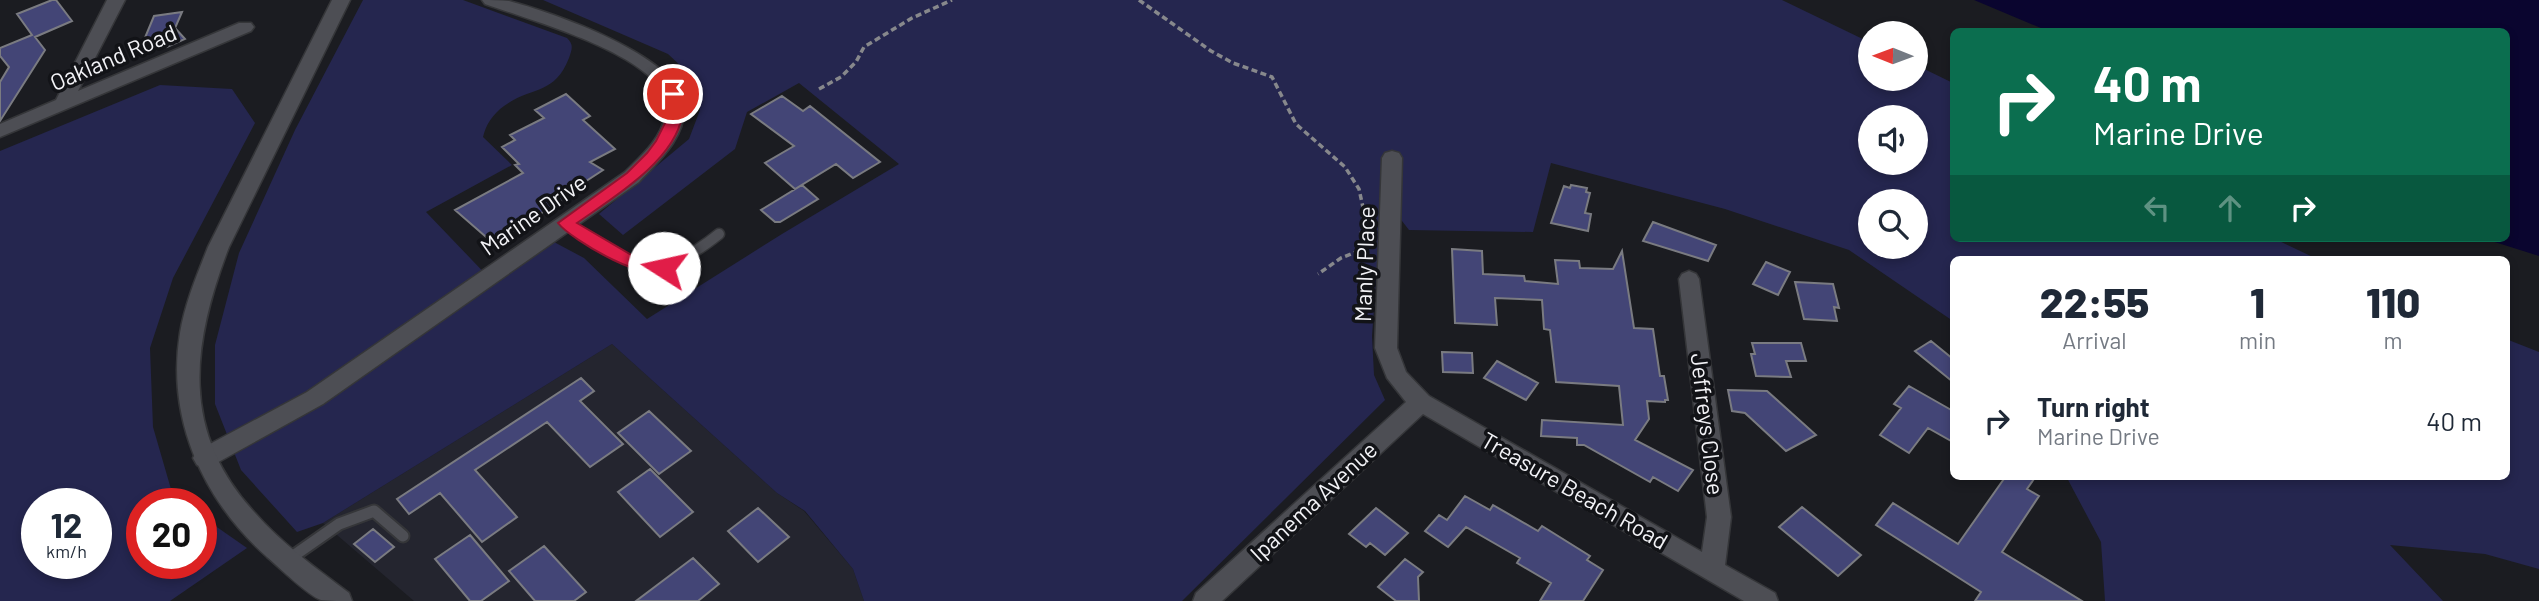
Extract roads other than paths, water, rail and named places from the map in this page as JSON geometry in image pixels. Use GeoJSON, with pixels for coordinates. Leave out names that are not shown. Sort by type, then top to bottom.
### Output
{"type":"FeatureCollection","features":[{"type":"Feature","properties":{"kind":"street"},"geometry":{"type":"LineString","coordinates":[[64,104],[82,63],[116,0]]}},
{"type":"Feature","properties":{"kind":"street"},"geometry":{"type":"LineString","coordinates":[[340,601],[251,527],[220,485],[205,458],[193,425],[187,371],[188,346],[200,289],[232,214],[341,0]]}},
{"type":"Feature","properties":{"kind":"street","name":"Marine Drive"},"geometry":{"type":"LineString","coordinates":[[205,458],[326,391],[632,177],[663,144],[675,117],[673,94],[650,68],[629,56],[491,0]]}},
{"type":"Feature","properties":{"kind":"street","name":"Oakland Road"},"geometry":{"type":"LineString","coordinates":[[0,131],[245,27]]}},
{"type":"Feature","properties":{"kind":"street","name":"Manly Place"},"geometry":{"type":"LineString","coordinates":[[1391,370],[1386,348],[1392,158]]}},
{"type":"Feature","properties":{"kind":"street","name":"Jeffreys Close"},"geometry":{"type":"LineString","coordinates":[[1689,279],[1719,517],[1712,570]]}},
{"type":"Feature","properties":{"kind":"street","name":"Treasure Beach Road"},"geometry":{"type":"LineString","coordinates":[[1391,370],[1422,402],[1766,601]]}},
{"type":"Feature","properties":{"kind":"street","name":"Ipanema Avenue"},"geometry":{"type":"LineString","coordinates":[[1205,601],[1422,402]]}},
{"type":"Feature","properties":{"kind":"lane"},"geometry":{"type":"LineString","coordinates":[[566,223],[624,259],[648,268],[671,266],[719,234]]}},
{"type":"Feature","properties":{"kind":"lane"},"geometry":{"type":"LineString","coordinates":[[289,559],[329,528],[354,514],[374,511],[403,536]]}}]}
